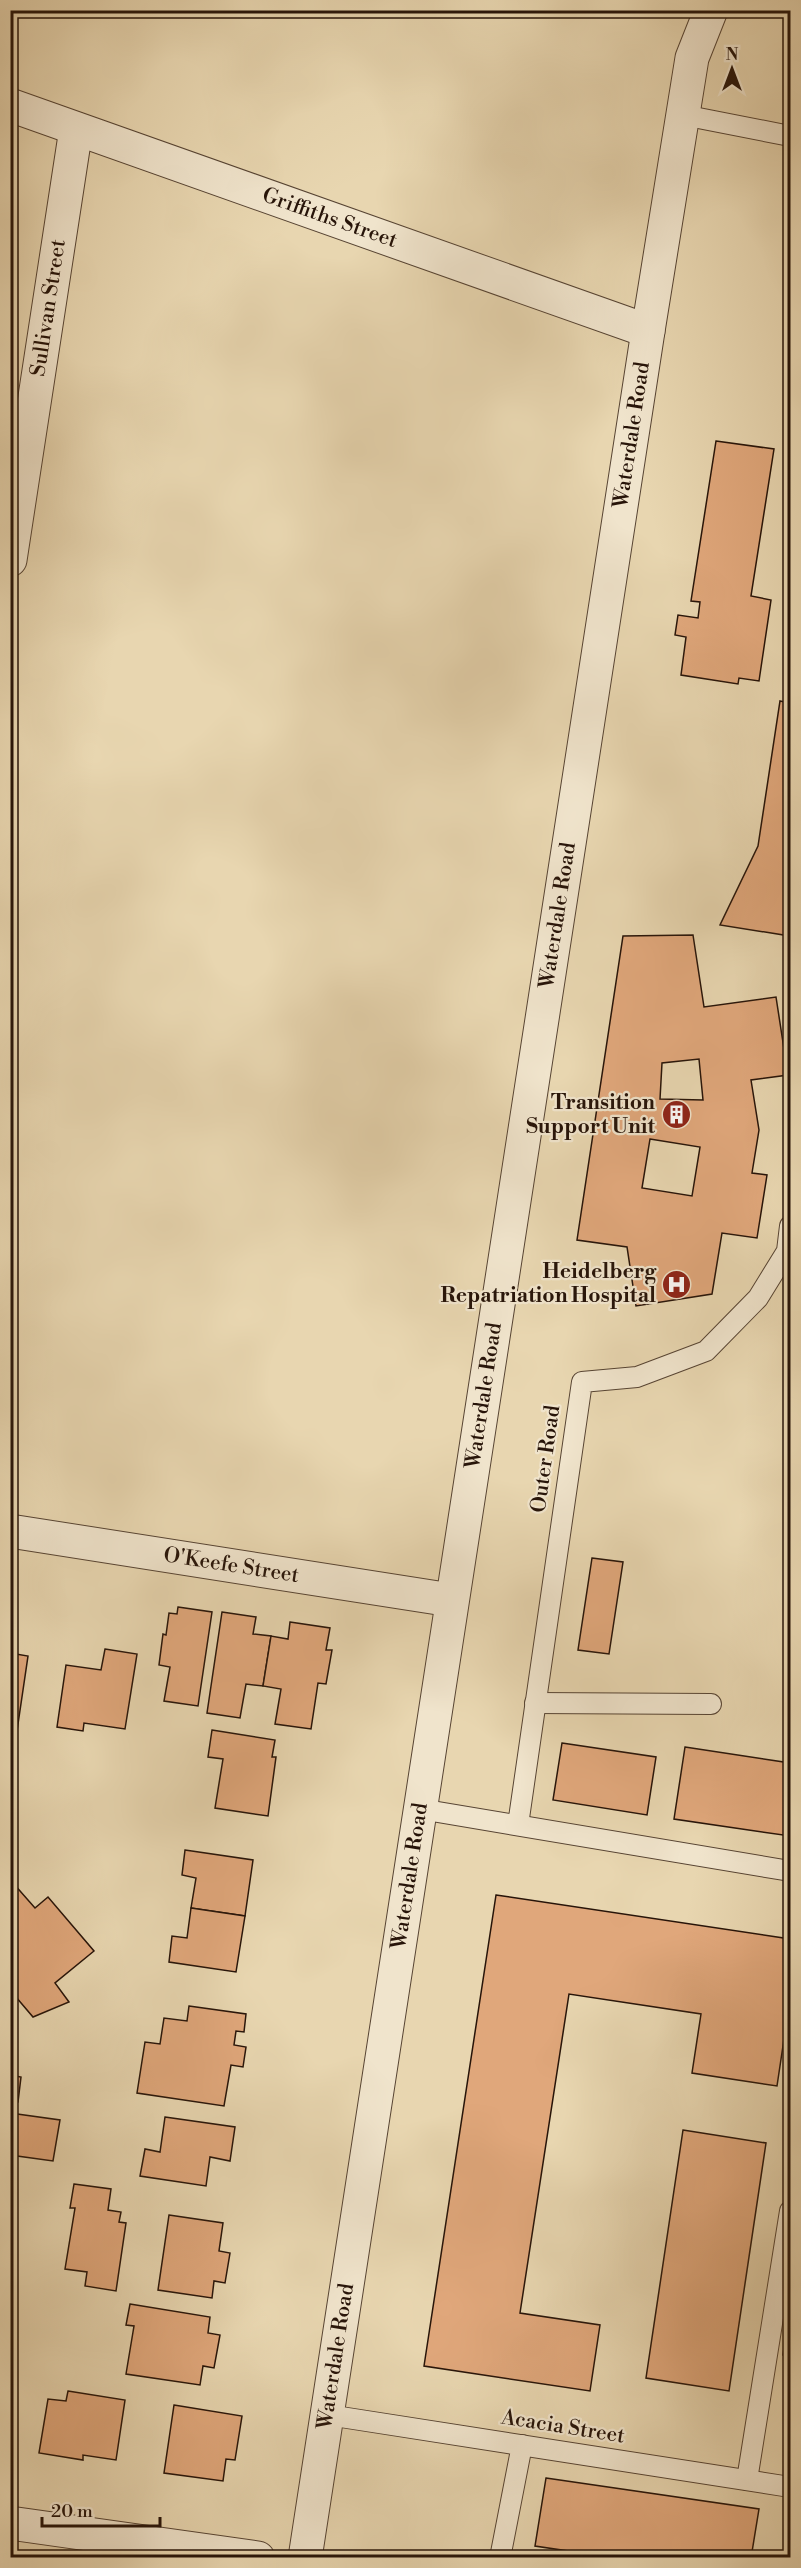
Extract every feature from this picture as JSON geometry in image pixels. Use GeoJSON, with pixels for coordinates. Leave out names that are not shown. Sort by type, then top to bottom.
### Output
{"type":"FeatureCollection","features":[{"type":"Feature","properties":{"kind":"street","name":"Waterdale Road"},"geometry":{"type":"LineString","coordinates":[[688,10],[693,58]]}},
{"type":"Feature","properties":{"kind":"street","name":"Waterdale Road"},"geometry":{"type":"LineString","coordinates":[[305,2558],[648,331],[693,58],[711,10]]}},
{"type":"Feature","properties":{"kind":"street","name":"Griffiths Street"},"geometry":{"type":"LineString","coordinates":[[10,105],[648,331]]}},
{"type":"Feature","properties":{"kind":"street","name":"Sullivan Street"},"geometry":{"type":"LineString","coordinates":[[10,560],[76,129]]}},
{"type":"Feature","properties":{"kind":"street","name":"O'Keefe Street"},"geometry":{"type":"LineString","coordinates":[[10,1532],[451,1600]]}},
{"type":"Feature","properties":{"kind":"street"},"geometry":{"type":"LineString","coordinates":[[10,2523],[258,2558]]}},
{"type":"Feature","properties":{"kind":"lane"},"geometry":{"type":"LineString","coordinates":[[683,116],[790,136]]}},
{"type":"Feature","properties":{"kind":"lane","name":"Outer Road"},"geometry":{"type":"LineString","coordinates":[[518,1825],[582,1382],[637,1377],[706,1350],[758,1298],[787,1251],[790,1226]]}},
{"type":"Feature","properties":{"kind":"lane"},"geometry":{"type":"LineString","coordinates":[[535,1703],[711,1704]]}},
{"type":"Feature","properties":{"kind":"lane"},"geometry":{"type":"LineString","coordinates":[[420,1809],[790,1871]]}},
{"type":"Feature","properties":{"kind":"lane"},"geometry":{"type":"LineString","coordinates":[[747,2480],[790,2211]]}},
{"type":"Feature","properties":{"kind":"lane","name":"Acacia Street"},"geometry":{"type":"LineString","coordinates":[[328,2415],[790,2487]]}},
{"type":"Feature","properties":{"kind":"lane"},"geometry":{"type":"LineString","coordinates":[[500,2558],[522,2445]]}},
{"type":"Feature","properties":{"kind":"building"},"geometry":{"type":"Polygon","coordinates":[[[716,441],[774,449],[751,596],[771,600],[759,681],[739,678],[738,684],[681,675],[686,637],[675,635],[678,615],[698,618],[700,602],[691,601],[716,441]]]}},
{"type":"Feature","properties":{"kind":"building"},"geometry":{"type":"Polygon","coordinates":[[[780,701],[790,703],[790,936],[720,925],[758,846],[780,701]]]}},
{"type":"Feature","properties":{"kind":"building","name":"Transition Support Unit"},"geometry":{"type":"Polygon","coordinates":[[[693,935],[704,1007],[776,997],[788,1075],[751,1080],[759,1130],[752,1173],[767,1175],[757,1238],[722,1233],[712,1294],[636,1306],[627,1247],[577,1240],[623,936],[693,935]],[[699,1059],[662,1063],[660,1099],[703,1100],[699,1059]],[[650,1139],[642,1188],[692,1196],[700,1147],[650,1139]]]}},
{"type":"Feature","properties":{"kind":"building"},"geometry":{"type":"Polygon","coordinates":[[[592,1558],[623,1562],[609,1654],[578,1650],[592,1558]]]}},
{"type":"Feature","properties":{"kind":"building"},"geometry":{"type":"Polygon","coordinates":[[[178,1607],[212,1612],[198,1706],[164,1701],[170,1667],[159,1665],[163,1634],[166,1635],[169,1613],[177,1614],[178,1607]]]}},
{"type":"Feature","properties":{"kind":"building"},"geometry":{"type":"Polygon","coordinates":[[[222,1612],[256,1617],[253,1634],[271,1636],[263,1686],[246,1684],[240,1718],[207,1713],[222,1612]]]}},
{"type":"Feature","properties":{"kind":"building"},"geometry":{"type":"Polygon","coordinates":[[[290,1622],[330,1628],[326,1650],[332,1650],[326,1684],[318,1683],[311,1729],[275,1724],[281,1689],[263,1686],[271,1636],[288,1639],[290,1622]]]}},
{"type":"Feature","properties":{"kind":"building"},"geometry":{"type":"Polygon","coordinates":[[[105,1649],[137,1654],[125,1729],[84,1723],[83,1731],[57,1727],[66,1665],[101,1670],[105,1649]]]}},
{"type":"Feature","properties":{"kind":"building"},"geometry":{"type":"Polygon","coordinates":[[[10,1653],[28,1656],[14,1751],[10,1751],[10,1653]]]}},
{"type":"Feature","properties":{"kind":"building"},"geometry":{"type":"Polygon","coordinates":[[[212,1730],[275,1740],[272,1757],[276,1757],[268,1816],[215,1808],[223,1759],[208,1757],[212,1730]]]}},
{"type":"Feature","properties":{"kind":"building"},"geometry":{"type":"Polygon","coordinates":[[[562,1743],[656,1757],[647,1815],[553,1800],[562,1743]]]}},
{"type":"Feature","properties":{"kind":"building"},"geometry":{"type":"Polygon","coordinates":[[[685,1747],[790,1763],[790,1836],[674,1819],[685,1747]]]}},
{"type":"Feature","properties":{"kind":"building"},"geometry":{"type":"Polygon","coordinates":[[[185,1850],[253,1860],[245,1916],[191,1908],[196,1878],[182,1875],[185,1850]]]}},
{"type":"Feature","properties":{"kind":"building"},"geometry":{"type":"Polygon","coordinates":[[[13,1883],[35,1908],[48,1897],[94,1951],[55,1983],[69,2002],[33,2017],[10,1990],[10,1885],[13,1883]]]}},
{"type":"Feature","properties":{"kind":"building"},"geometry":{"type":"Polygon","coordinates":[[[496,1895],[790,1939],[790,1999],[777,2086],[692,2073],[701,2014],[569,1994],[520,2313],[600,2325],[590,2391],[424,2366],[496,1895]]]}},
{"type":"Feature","properties":{"kind":"building"},"geometry":{"type":"Polygon","coordinates":[[[191,1908],[245,1916],[236,1972],[169,1962],[172,1936],[187,1938],[191,1908]]]}},
{"type":"Feature","properties":{"kind":"building"},"geometry":{"type":"Polygon","coordinates":[[[189,2006],[246,2014],[244,2032],[236,2031],[234,2045],[246,2047],[243,2067],[231,2065],[224,2106],[137,2093],[145,2042],[160,2044],[164,2018],[187,2021],[189,2006]]]}},
{"type":"Feature","properties":{"kind":"building"},"geometry":{"type":"Polygon","coordinates":[[[10,2075],[21,2077],[18,2102],[10,2101],[10,2075]]]}},
{"type":"Feature","properties":{"kind":"building"},"geometry":{"type":"Polygon","coordinates":[[[10,2113],[60,2120],[53,2161],[10,2155],[10,2113]]]}},
{"type":"Feature","properties":{"kind":"building"},"geometry":{"type":"Polygon","coordinates":[[[165,2117],[235,2127],[230,2161],[210,2157],[206,2186],[140,2176],[145,2149],[160,2152],[165,2117]]]}},
{"type":"Feature","properties":{"kind":"building"},"geometry":{"type":"Polygon","coordinates":[[[683,2130],[766,2143],[729,2391],[646,2378],[683,2130]]]}},
{"type":"Feature","properties":{"kind":"building"},"geometry":{"type":"Polygon","coordinates":[[[74,2184],[111,2189],[108,2210],[121,2212],[119,2222],[126,2223],[116,2291],[85,2286],[87,2272],[65,2269],[75,2208],[70,2208],[74,2184]]]}},
{"type":"Feature","properties":{"kind":"building"},"geometry":{"type":"Polygon","coordinates":[[[169,2215],[223,2223],[219,2251],[230,2253],[225,2283],[214,2281],[212,2298],[158,2290],[169,2215]]]}},
{"type":"Feature","properties":{"kind":"building"},"geometry":{"type":"Polygon","coordinates":[[[130,2304],[210,2317],[208,2333],[220,2335],[214,2368],[203,2366],[200,2385],[126,2374],[134,2326],[126,2325],[130,2304]]]}},
{"type":"Feature","properties":{"kind":"building"},"geometry":{"type":"Polygon","coordinates":[[[787,2324],[790,2324],[790,2357],[783,2355],[787,2324]]]}},
{"type":"Feature","properties":{"kind":"building"},"geometry":{"type":"Polygon","coordinates":[[[68,2391],[125,2400],[116,2460],[83,2455],[83,2460],[39,2453],[48,2399],[66,2401],[68,2391]]]}},
{"type":"Feature","properties":{"kind":"building"},"geometry":{"type":"Polygon","coordinates":[[[174,2405],[242,2416],[235,2460],[226,2459],[223,2481],[164,2473],[174,2405]]]}},
{"type":"Feature","properties":{"kind":"building"},"geometry":{"type":"Polygon","coordinates":[[[546,2478],[759,2509],[751,2558],[567,2558],[568,2551],[535,2546],[546,2478]]]}},
{"type":"Feature","properties":{"kind":"place","name":"Transition Support Unit"},"geometry":{"type":"Point","coordinates":[676,1115]}},
{"type":"Feature","properties":{"kind":"place","name":"Heidelberg Repatriation Hospital"},"geometry":{"type":"Point","coordinates":[677,1284]}}]}
